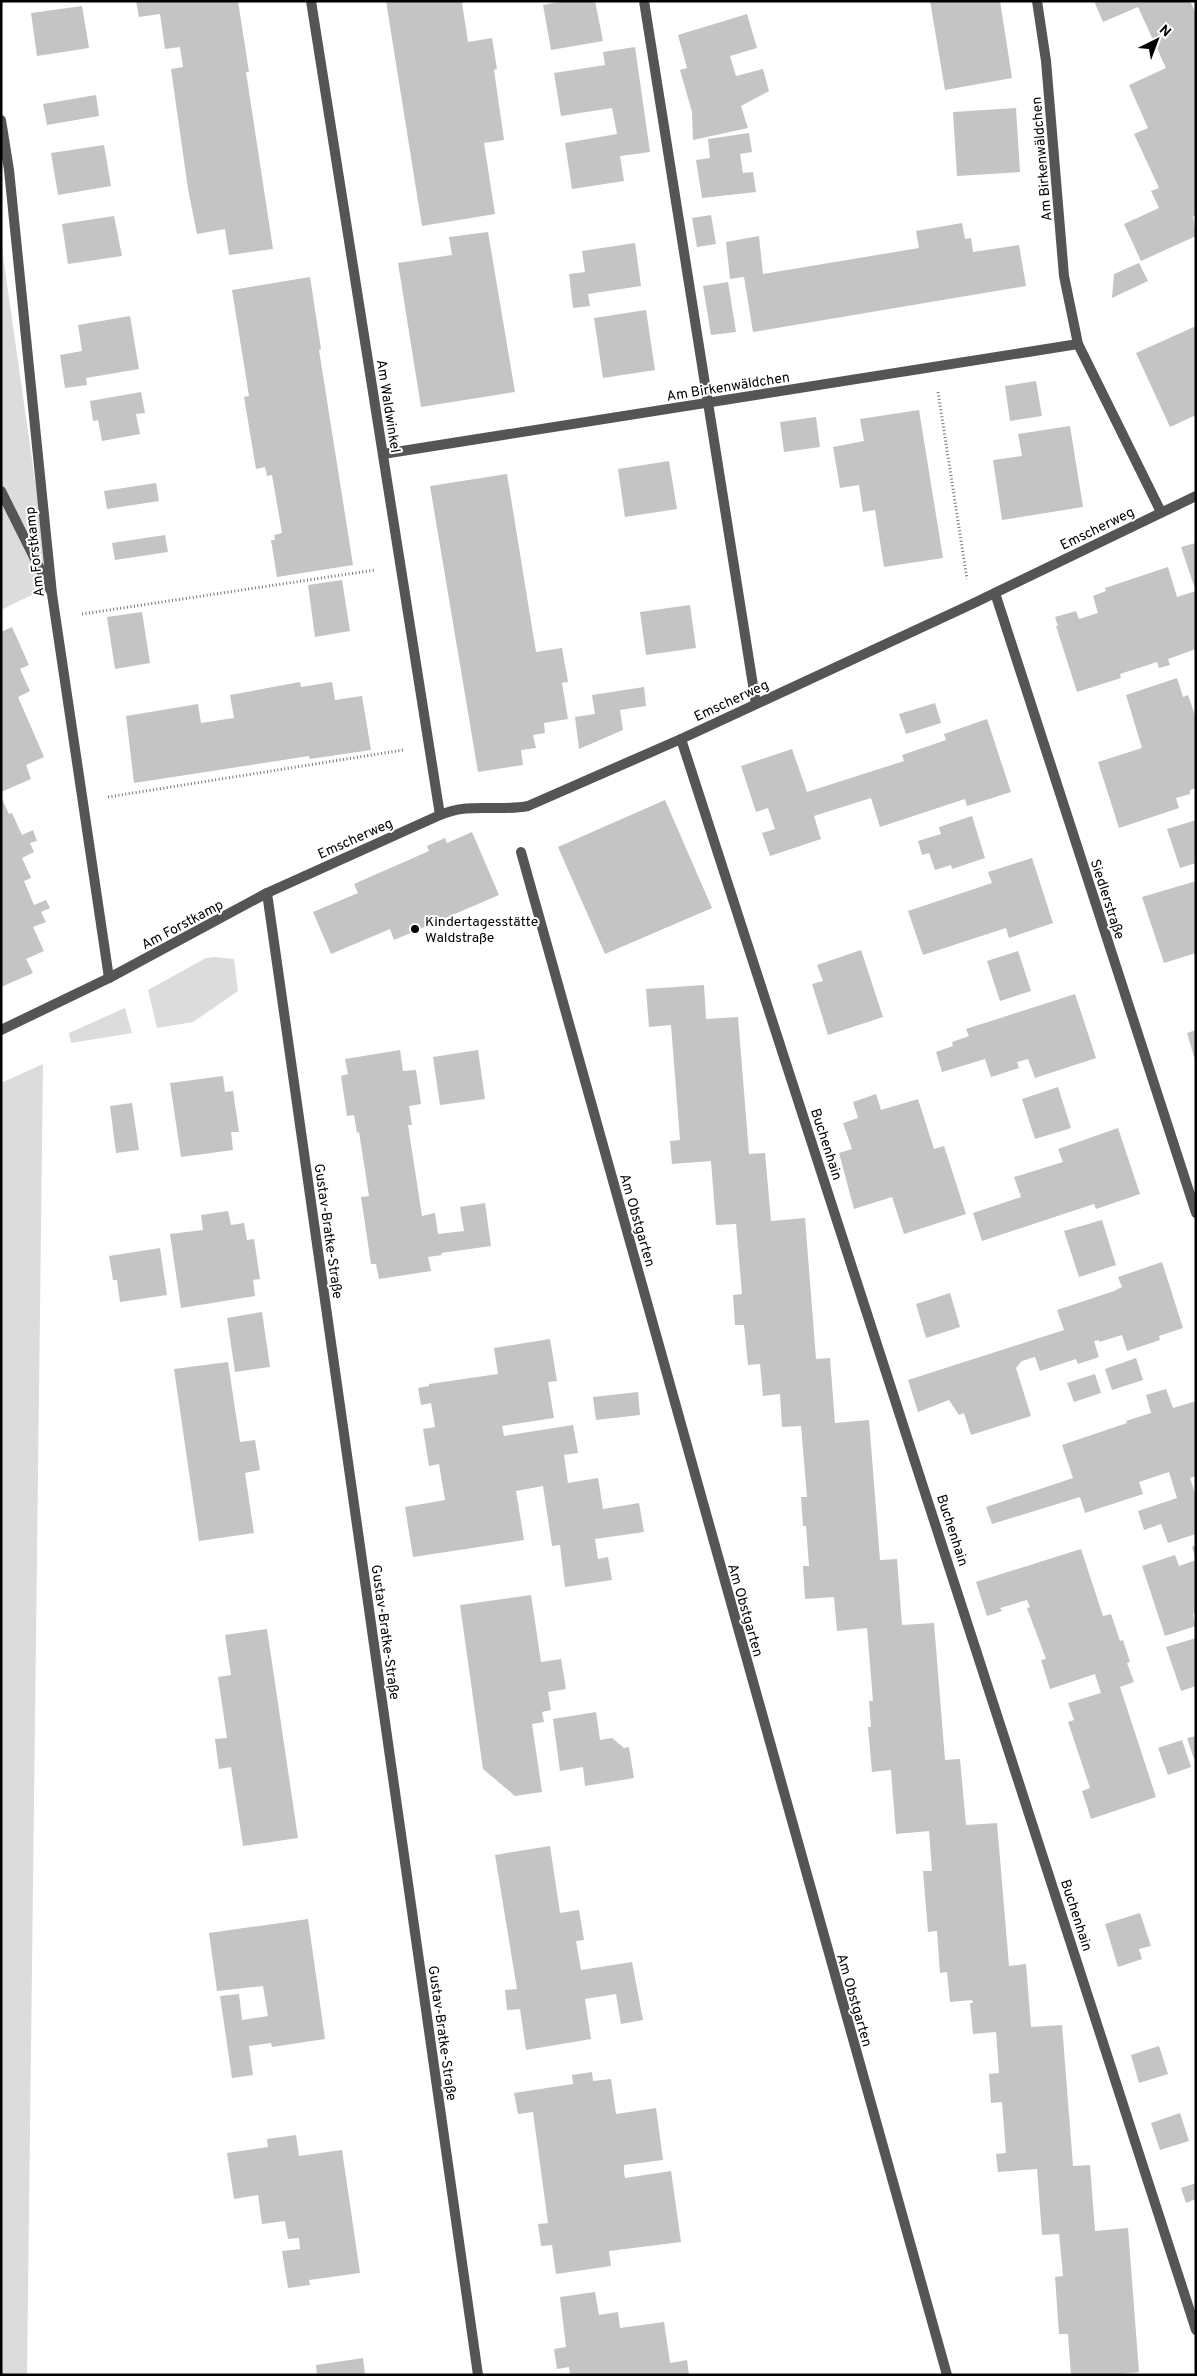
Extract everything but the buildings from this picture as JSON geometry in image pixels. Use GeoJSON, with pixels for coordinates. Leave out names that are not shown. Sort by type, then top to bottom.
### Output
{"type":"FeatureCollection","features":[{"type":"Feature","properties":{"kind":"street","name":"Am Waldwinkel"},"geometry":{"type":"LineString","coordinates":[[311,1],[440,815]]}},
{"type":"Feature","properties":{"kind":"street"},"geometry":{"type":"LineString","coordinates":[[644,1],[756,704]]}},
{"type":"Feature","properties":{"kind":"street","name":"Am Birkenwäldchen"},"geometry":{"type":"LineString","coordinates":[[1036,1],[1046,61],[1064,276],[1078,344],[1161,512]]}},
{"type":"Feature","properties":{"kind":"street","name":"Am Forstkamp"},"geometry":{"type":"LineString","coordinates":[[1,120],[9,170],[52,594],[109,978]]}},
{"type":"Feature","properties":{"kind":"street","name":"Am Birkenwäldchen"},"geometry":{"type":"LineString","coordinates":[[382,454],[708,404],[1078,344]]}},
{"type":"Feature","properties":{"kind":"street"},"geometry":{"type":"LineString","coordinates":[[1,491],[52,594]]}},
{"type":"Feature","properties":{"kind":"street","name":"Emscherweg"},"geometry":{"type":"LineString","coordinates":[[267,893],[452,810],[469,807],[509,810],[528,806],[995,594],[1196,496]]}},
{"type":"Feature","properties":{"kind":"street","name":"Siedlerstraße"},"geometry":{"type":"LineString","coordinates":[[995,594],[1196,1214]]}},
{"type":"Feature","properties":{"kind":"street","name":"Buchenhain"},"geometry":{"type":"LineString","coordinates":[[681,738],[1196,2330]]}},
{"type":"Feature","properties":{"kind":"street","name":"Am Obstgarten"},"geometry":{"type":"LineString","coordinates":[[521,852],[946,2375]]}},
{"type":"Feature","properties":{"kind":"street","name":"Am Forstkamp"},"geometry":{"type":"LineString","coordinates":[[1,1030],[109,978],[267,893]]}},
{"type":"Feature","properties":{"kind":"street","name":"Gustav-Bratke-Straße"},"geometry":{"type":"LineString","coordinates":[[267,893],[478,2375]]}},
{"type":"Feature","properties":{"kind":"path"},"geometry":{"type":"LineString","coordinates":[[934,367],[972,604]]}},
{"type":"Feature","properties":{"kind":"path"},"geometry":{"type":"LineString","coordinates":[[56,618],[400,566]]}},
{"type":"Feature","properties":{"kind":"path"},"geometry":{"type":"LineString","coordinates":[[83,801],[428,746]]}},
{"type":"Feature","properties":{"kind":"shaded area"},"geometry":{"type":"Polygon","coordinates":[[[1,242],[50,586],[1,610],[1,242]]]}},
{"type":"Feature","properties":{"kind":"shaded area"},"geometry":{"type":"Polygon","coordinates":[[[206,958],[234,959],[238,991],[193,1022],[157,1028],[148,990],[206,958]]]}},
{"type":"Feature","properties":{"kind":"shaded area"},"geometry":{"type":"Polygon","coordinates":[[[125,1008],[132,1033],[71,1043],[69,1033],[125,1008]]]}},
{"type":"Feature","properties":{"kind":"shaded area"},"geometry":{"type":"Polygon","coordinates":[[[43,1064],[27,2375],[1,2375],[1,1083],[43,1064]]]}},
{"type":"Feature","properties":{"kind":"place","name":"Kindertagesstätte Waldstraße"},"geometry":{"type":"Point","coordinates":[415,929]}}]}
